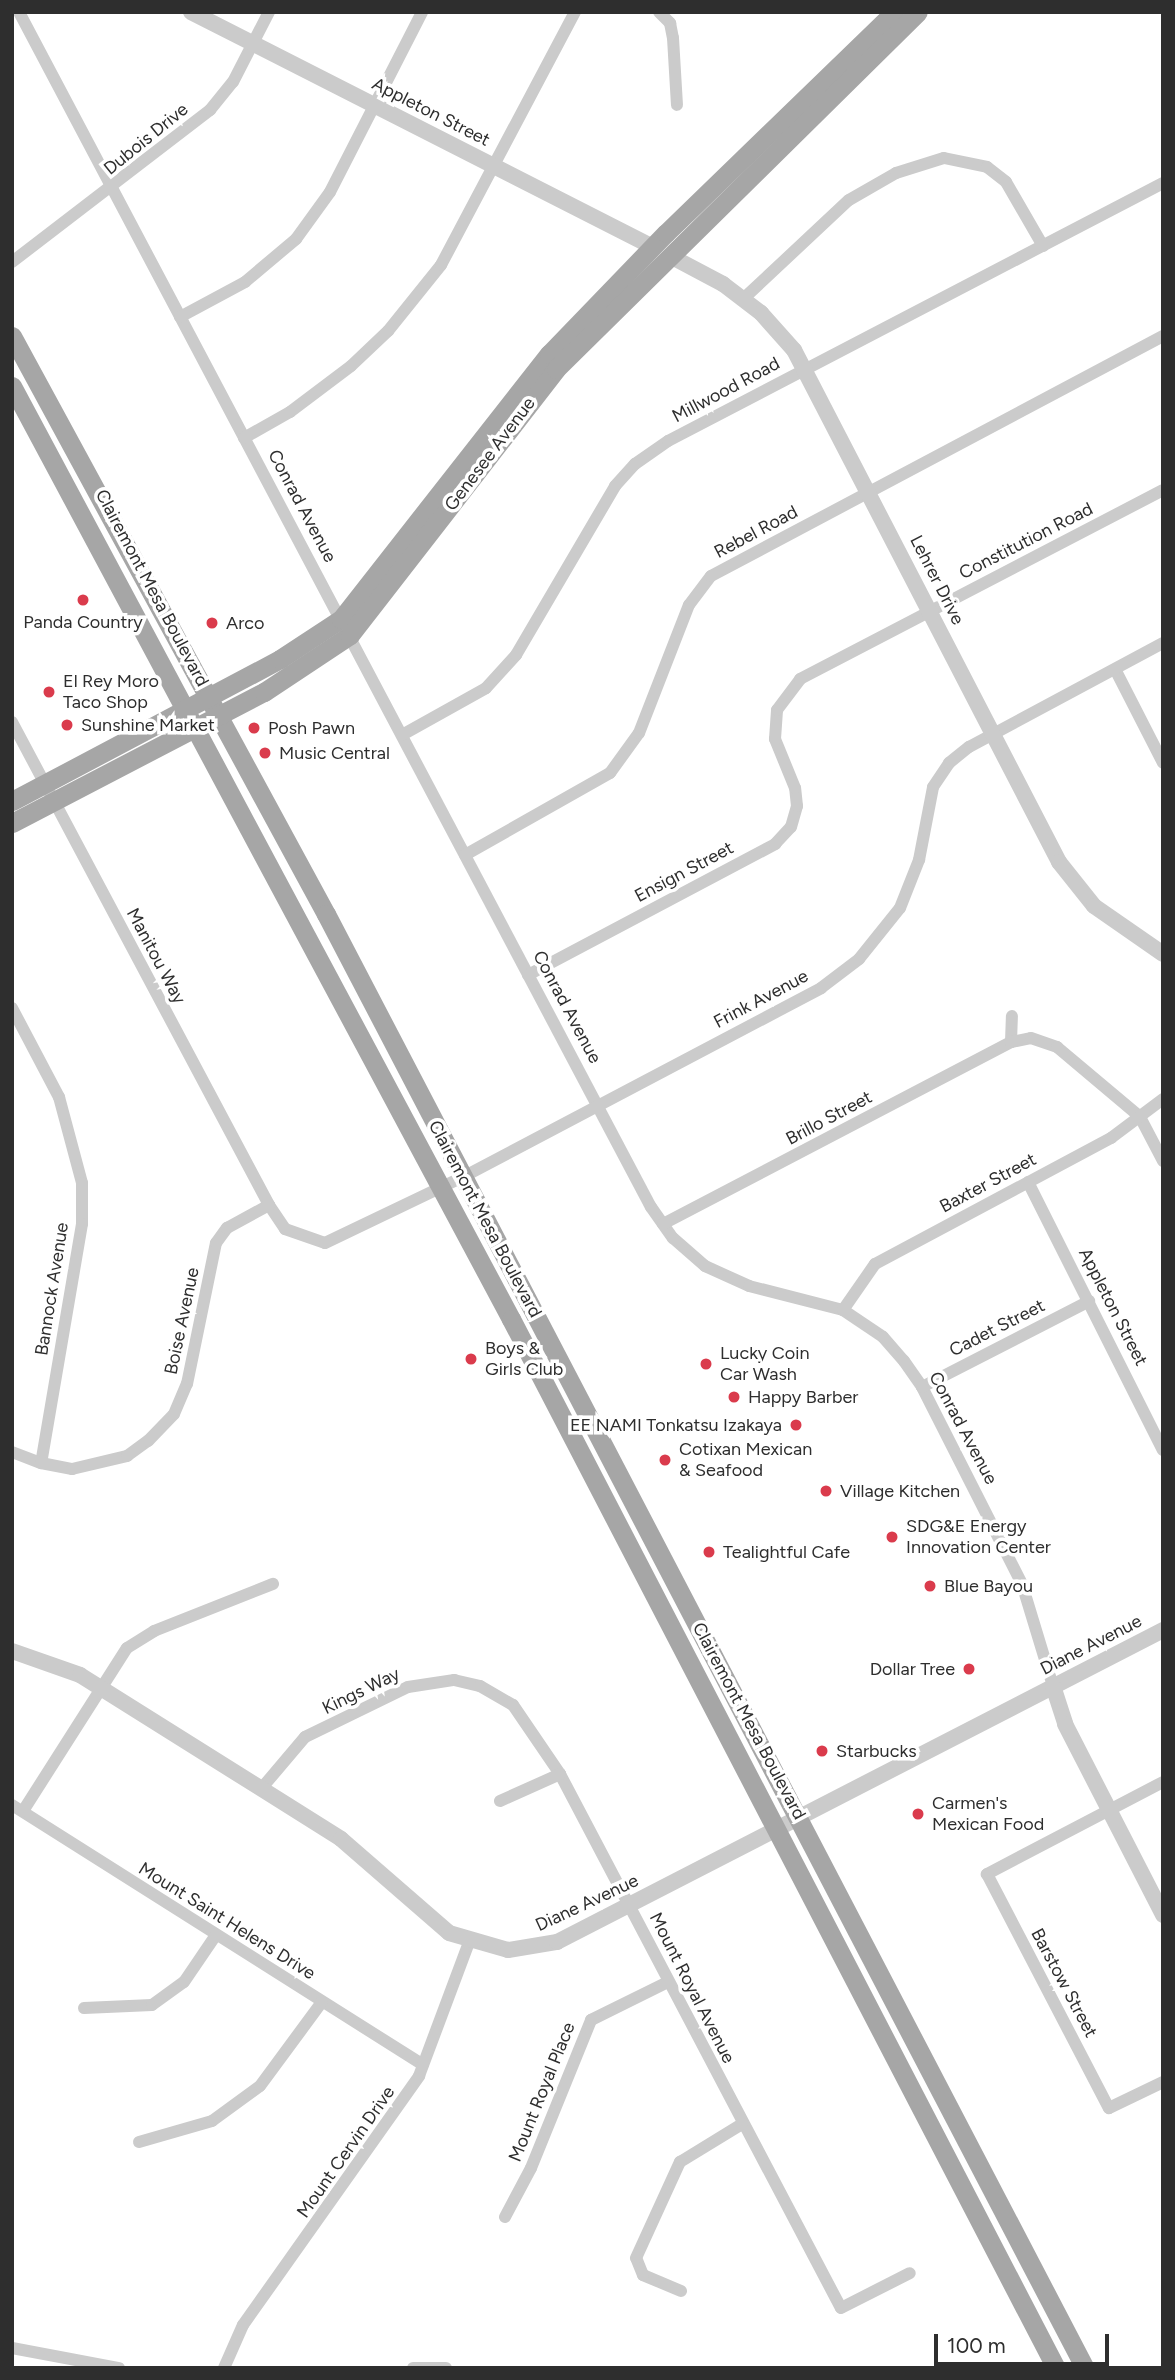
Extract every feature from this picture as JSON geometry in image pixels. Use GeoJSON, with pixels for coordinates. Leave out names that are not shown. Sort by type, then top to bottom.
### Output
{"type":"FeatureCollection","features":[{"type":"Feature","properties":{"kind":"main road","name":"Genesee Avenue"},"geometry":{"type":"LineString","coordinates":[[12,823],[49,792],[186,709],[345,627],[517,392],[653,247],[894,12]]}},
{"type":"Feature","properties":{"kind":"main road","name":"Genesee Avenue"},"geometry":{"type":"LineString","coordinates":[[12,801],[49,792],[195,727],[289,677],[345,627],[556,369],[673,257],[820,104],[918,12]]}},
{"type":"Feature","properties":{"kind":"main road","name":"Clairemont Mesa Boulevard"},"geometry":{"type":"LineString","coordinates":[[12,335],[210,697],[801,1818],[1085,2368]]}},
{"type":"Feature","properties":{"kind":"main road","name":"Clairemont Mesa Boulevard"},"geometry":{"type":"LineString","coordinates":[[12,386],[441,1188],[1056,2368]]}},
{"type":"Feature","properties":{"kind":"street","name":"Conrad Avenue"},"geometry":{"type":"LineString","coordinates":[[19,12],[597,1106],[663,1224],[705,1266],[724,1276],[843,1310],[883,1337],[922,1387],[1022,1584],[1065,1724],[1163,1915]]}},
{"type":"Feature","properties":{"kind":"street","name":"Appleton Street"},"geometry":{"type":"LineString","coordinates":[[191,12],[653,247]]}},
{"type":"Feature","properties":{"kind":"street","name":"Dubois Drive"},"geometry":{"type":"LineString","coordinates":[[12,262],[113,188],[210,110],[233,82],[269,12]]}},
{"type":"Feature","properties":{"kind":"street"},"geometry":{"type":"LineString","coordinates":[[180,317],[245,282],[296,239],[330,192],[422,12]]}},
{"type":"Feature","properties":{"kind":"street"},"geometry":{"type":"LineString","coordinates":[[244,438],[300,405],[388,331],[441,265],[496,168],[575,12]]}},
{"type":"Feature","properties":{"kind":"street"},"geometry":{"type":"LineString","coordinates":[[659,12],[670,23],[673,38],[677,106]]}},
{"type":"Feature","properties":{"kind":"street"},"geometry":{"type":"LineString","coordinates":[[742,300],[849,200],[896,173],[944,158],[987,167],[1006,182],[1043,246]]}},
{"type":"Feature","properties":{"kind":"street","name":"Millwood Road"},"geometry":{"type":"LineString","coordinates":[[402,735],[486,688],[508,663],[615,486],[635,464],[668,441],[1163,183]]}},
{"type":"Feature","properties":{"kind":"street","name":"Lehrer Drive"},"geometry":{"type":"LineString","coordinates":[[653,247],[723,284],[761,313],[806,368],[1059,862],[1078,891],[1094,906],[1163,954]]}},
{"type":"Feature","properties":{"kind":"street","name":"Rebel Road"},"geometry":{"type":"LineString","coordinates":[[464,855],[610,774],[639,733],[689,605],[711,576],[1163,336]]}},
{"type":"Feature","properties":{"kind":"street","name":"Constitution Road"},"geometry":{"type":"LineString","coordinates":[[783,760],[775,739],[776,710],[787,692],[800,679],[1163,490]]}},
{"type":"Feature","properties":{"kind":"street","name":"Frink Avenue"},"geometry":{"type":"LineString","coordinates":[[269,1205],[285,1229],[325,1243],[463,1177],[821,988],[859,960],[900,908],[919,860],[933,787],[949,763],[994,734],[1116,671],[1163,643]]}},
{"type":"Feature","properties":{"kind":"street"},"geometry":{"type":"LineString","coordinates":[[1116,671],[1163,764]]}},
{"type":"Feature","properties":{"kind":"street","name":"Manitou Way"},"geometry":{"type":"LineString","coordinates":[[12,722],[269,1205]]}},
{"type":"Feature","properties":{"kind":"street","name":"Ensign Street"},"geometry":{"type":"LineString","coordinates":[[528,975],[775,844],[791,827],[797,806],[795,788],[783,760]]}},
{"type":"Feature","properties":{"kind":"street","name":"Bannock Avenue"},"geometry":{"type":"LineString","coordinates":[[12,1008],[59,1097],[82,1183],[82,1224],[41,1464]]}},
{"type":"Feature","properties":{"kind":"street"},"geometry":{"type":"LineString","coordinates":[[1011,1042],[1012,1016]]}},
{"type":"Feature","properties":{"kind":"street","name":"Brillo Street"},"geometry":{"type":"LineString","coordinates":[[663,1224],[1011,1042],[1031,1038],[1057,1047],[1140,1117]]}},
{"type":"Feature","properties":{"kind":"street","name":"Baxter Street"},"geometry":{"type":"LineString","coordinates":[[843,1310],[875,1264],[1111,1138],[1163,1099]]}},
{"type":"Feature","properties":{"kind":"street"},"geometry":{"type":"LineString","coordinates":[[1140,1117],[1163,1161]]}},
{"type":"Feature","properties":{"kind":"street","name":"Appleton Street"},"geometry":{"type":"LineString","coordinates":[[1028,1182],[1163,1450]]}},
{"type":"Feature","properties":{"kind":"street","name":"Boise Avenue"},"geometry":{"type":"LineString","coordinates":[[12,1451],[41,1464],[72,1469],[127,1456],[148,1441],[174,1414],[187,1384],[216,1243],[227,1228],[269,1205]]}},
{"type":"Feature","properties":{"kind":"street","name":"Cadet Street"},"geometry":{"type":"LineString","coordinates":[[922,1387],[1089,1301]]}},
{"type":"Feature","properties":{"kind":"street"},"geometry":{"type":"LineString","coordinates":[[18,1808],[127,1648],[154,1631],[273,1584]]}},
{"type":"Feature","properties":{"kind":"street","name":"Diane Avenue"},"geometry":{"type":"LineString","coordinates":[[12,1651],[80,1675],[341,1839],[431,1921],[468,1942],[527,1950],[557,1942],[629,1906],[1163,1630]]}},
{"type":"Feature","properties":{"kind":"street","name":"Kings Way"},"geometry":{"type":"LineString","coordinates":[[261,1789],[305,1737],[408,1687],[454,1680],[498,1695]]}},
{"type":"Feature","properties":{"kind":"street","name":"Mount Royal Avenue"},"geometry":{"type":"LineString","coordinates":[[498,1695],[529,1724],[560,1774],[841,2308],[910,2273]]}},
{"type":"Feature","properties":{"kind":"street"},"geometry":{"type":"LineString","coordinates":[[500,1801],[560,1774]]}},
{"type":"Feature","properties":{"kind":"street"},"geometry":{"type":"LineString","coordinates":[[1109,1811],[1163,1782]]}},
{"type":"Feature","properties":{"kind":"street","name":"Mount Saint Helens Drive"},"geometry":{"type":"LineString","coordinates":[[18,1808],[423,2065]]}},
{"type":"Feature","properties":{"kind":"street","name":"Barstow Street"},"geometry":{"type":"LineString","coordinates":[[1109,1811],[987,1874],[1109,2108],[1163,2082]]}},
{"type":"Feature","properties":{"kind":"street"},"geometry":{"type":"LineString","coordinates":[[84,2008],[152,2005],[184,1982],[216,1935]]}},
{"type":"Feature","properties":{"kind":"street","name":"Mount Cervin Drive"},"geometry":{"type":"LineString","coordinates":[[224,2368],[243,2325],[379,2136],[423,2065],[468,1942]]}},
{"type":"Feature","properties":{"kind":"street","name":"Mount Royal Place"},"geometry":{"type":"LineString","coordinates":[[505,2217],[531,2168],[591,2020],[668,1982]]}},
{"type":"Feature","properties":{"kind":"street"},"geometry":{"type":"LineString","coordinates":[[139,2142],[212,2121],[260,2087],[322,2002]]}},
{"type":"Feature","properties":{"kind":"street"},"geometry":{"type":"LineString","coordinates":[[681,2291],[643,2274],[636,2258],[680,2162],[742,2124]]}},
{"type":"Feature","properties":{"kind":"street"},"geometry":{"type":"LineString","coordinates":[[12,2348],[119,2368]]}},
{"type":"Feature","properties":{"kind":"street"},"geometry":{"type":"LineString","coordinates":[[413,2368],[446,2368]]}},
{"type":"Feature","properties":{"kind":"place","name":"Panda Country"},"geometry":{"type":"Point","coordinates":[83,600]}},
{"type":"Feature","properties":{"kind":"place","name":"Arco"},"geometry":{"type":"Point","coordinates":[212,623]}},
{"type":"Feature","properties":{"kind":"place","name":"El Rey Moro Taco Shop"},"geometry":{"type":"Point","coordinates":[49,692]}},
{"type":"Feature","properties":{"kind":"place","name":"Sunshine Market"},"geometry":{"type":"Point","coordinates":[67,725]}},
{"type":"Feature","properties":{"kind":"place","name":"Posh Pawn"},"geometry":{"type":"Point","coordinates":[254,728]}},
{"type":"Feature","properties":{"kind":"place","name":"Music Central"},"geometry":{"type":"Point","coordinates":[265,753]}},
{"type":"Feature","properties":{"kind":"place","name":"Boys & Girls Club"},"geometry":{"type":"Point","coordinates":[471,1359]}},
{"type":"Feature","properties":{"kind":"place","name":"Lucky Coin Car Wash"},"geometry":{"type":"Point","coordinates":[706,1364]}},
{"type":"Feature","properties":{"kind":"place","name":"Happy Barber"},"geometry":{"type":"Point","coordinates":[734,1397]}},
{"type":"Feature","properties":{"kind":"place","name":"EE NAMI Tonkatsu Izakaya"},"geometry":{"type":"Point","coordinates":[796,1425]}},
{"type":"Feature","properties":{"kind":"place","name":"Cotixan Mexican & Seafood"},"geometry":{"type":"Point","coordinates":[665,1460]}},
{"type":"Feature","properties":{"kind":"place","name":"Village Kitchen"},"geometry":{"type":"Point","coordinates":[826,1491]}},
{"type":"Feature","properties":{"kind":"place","name":"SDG&E Energy Innovation Center"},"geometry":{"type":"Point","coordinates":[892,1537]}},
{"type":"Feature","properties":{"kind":"place","name":"Tealightful Cafe"},"geometry":{"type":"Point","coordinates":[709,1552]}},
{"type":"Feature","properties":{"kind":"place","name":"Blue Bayou"},"geometry":{"type":"Point","coordinates":[930,1586]}},
{"type":"Feature","properties":{"kind":"place","name":"Dollar Tree"},"geometry":{"type":"Point","coordinates":[969,1669]}},
{"type":"Feature","properties":{"kind":"place","name":"Starbucks"},"geometry":{"type":"Point","coordinates":[822,1751]}},
{"type":"Feature","properties":{"kind":"place","name":"Carmen's Mexican Food"},"geometry":{"type":"Point","coordinates":[918,1814]}}]}
